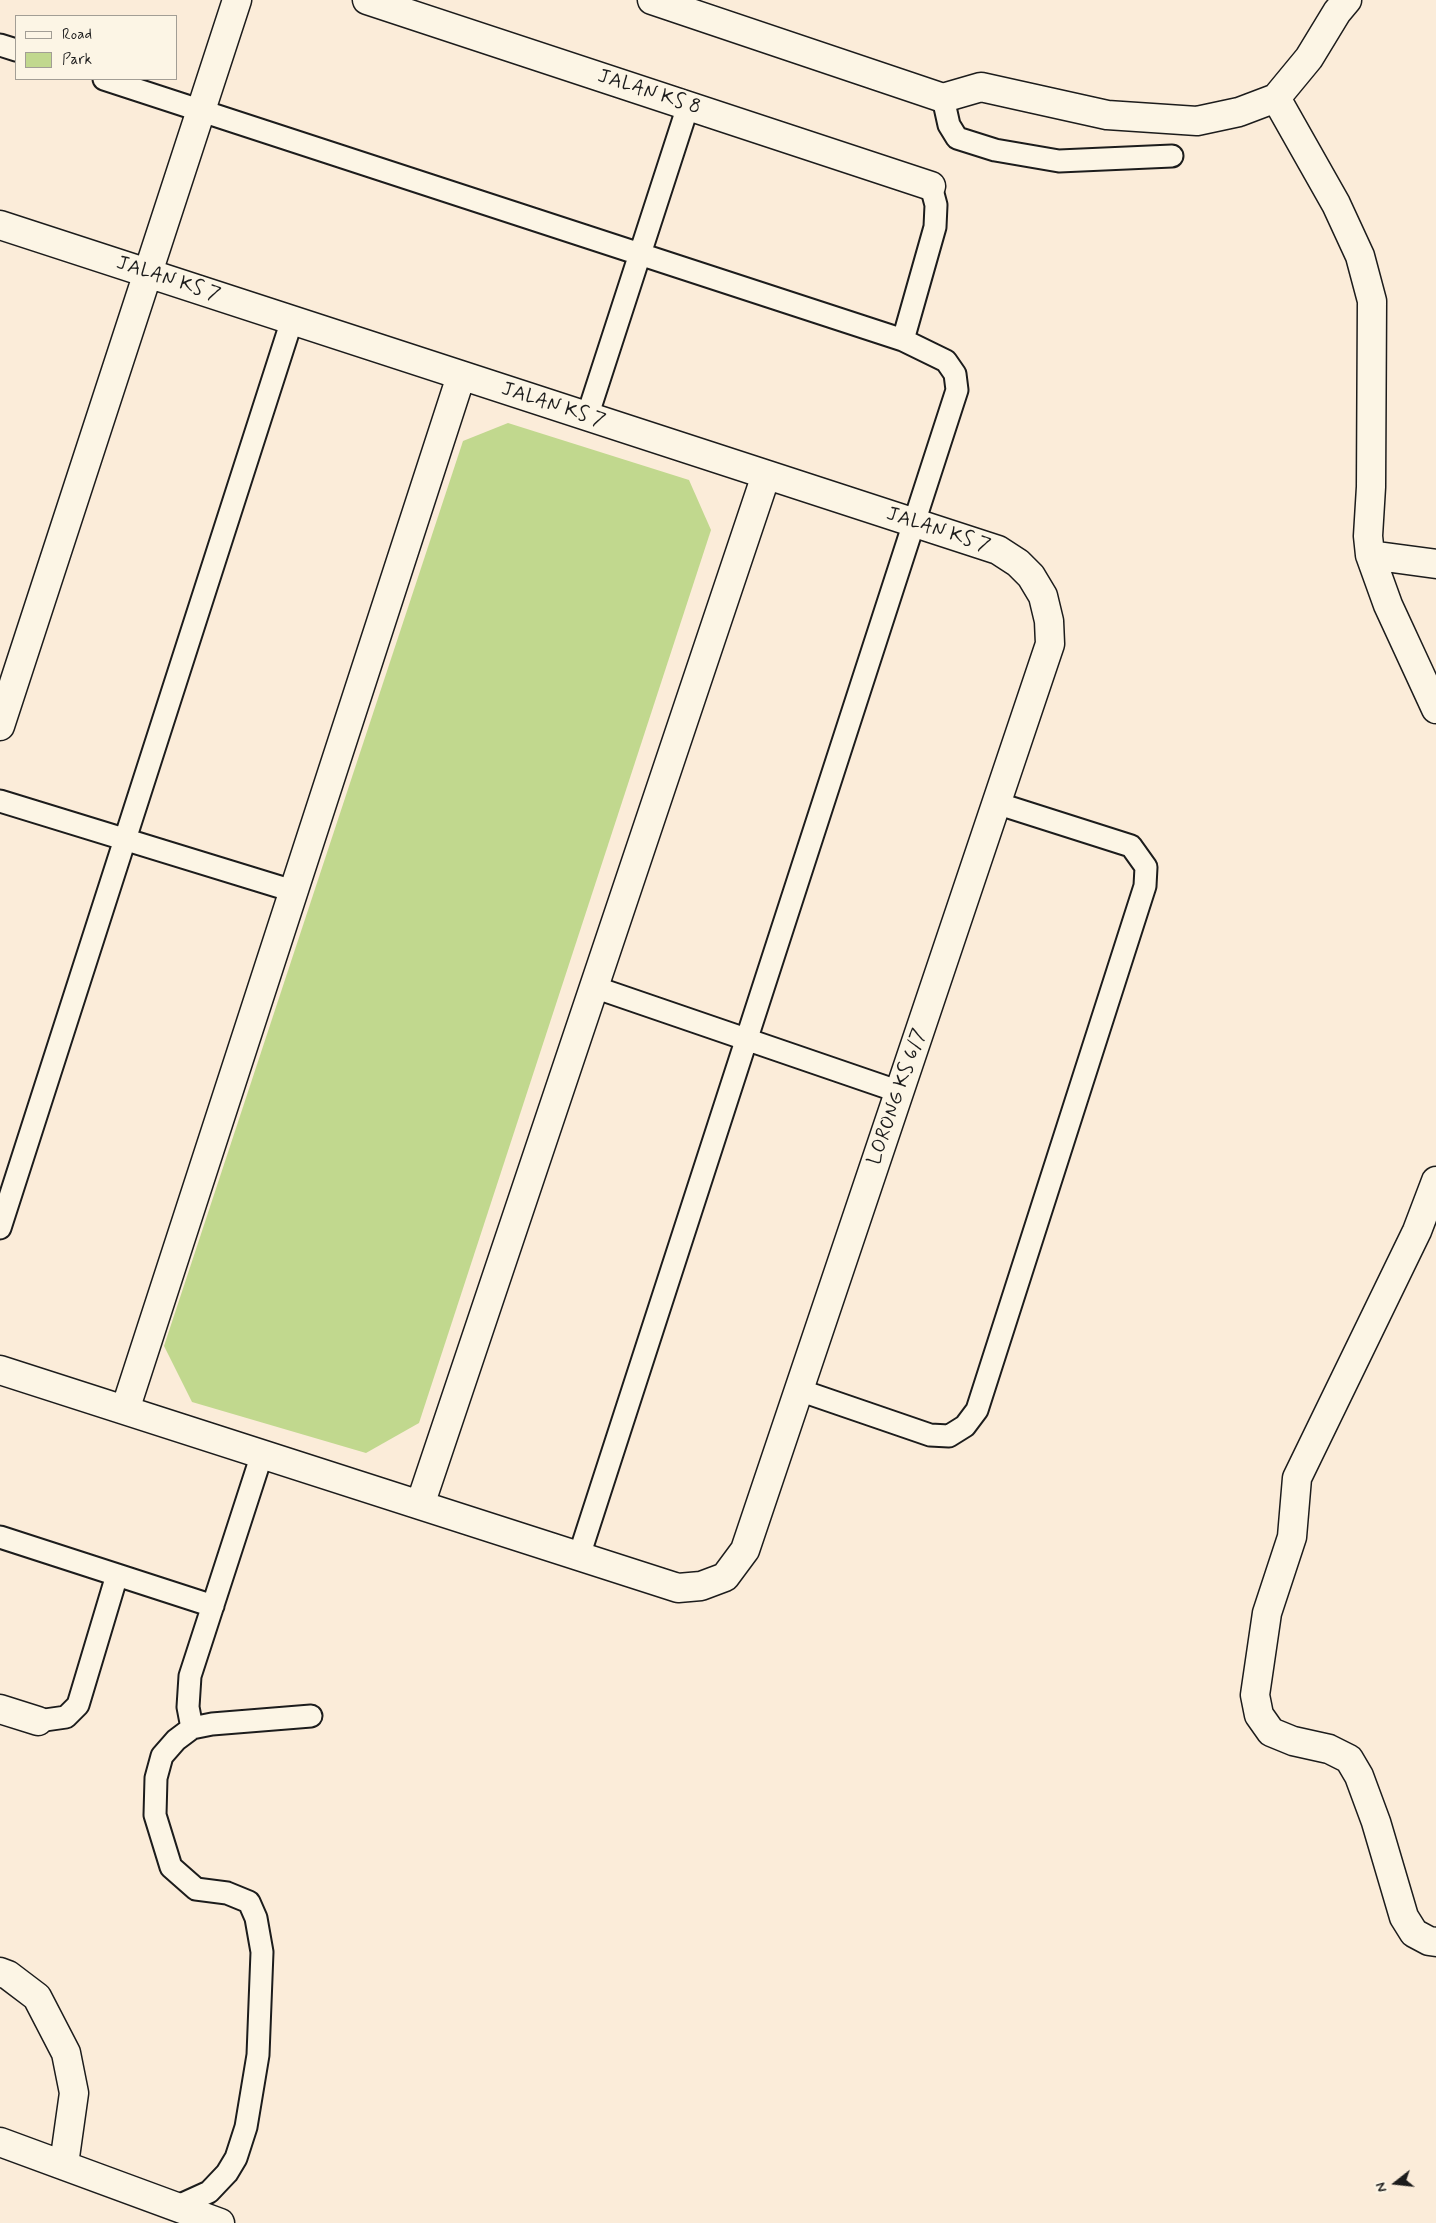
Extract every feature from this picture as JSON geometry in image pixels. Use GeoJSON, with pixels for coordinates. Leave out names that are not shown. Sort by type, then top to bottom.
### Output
{"type":"FeatureCollection","features":[{"type":"Feature","properties":{"kind":"street"},"geometry":{"type":"LineString","coordinates":[[0,726],[237,0]]}},
{"type":"Feature","properties":{"kind":"street","name":"JALAN KS 8"},"geometry":{"type":"LineString","coordinates":[[367,0],[931,186]]}},
{"type":"Feature","properties":{"kind":"street"},"geometry":{"type":"LineString","coordinates":[[652,0],[943,98],[981,87],[1107,115],[1197,121],[1239,112],[1276,98],[1309,58],[1337,12],[1348,0]]}},
{"type":"Feature","properties":{"kind":"street"},"geometry":{"type":"LineString","coordinates":[[1276,98],[1336,204],[1360,256],[1372,300],[1371,486],[1368,536],[1370,555],[1388,605],[1436,709]]}},
{"type":"Feature","properties":{"kind":"street","name":"JALAN KS 7"},"geometry":{"type":"LineString","coordinates":[[0,226],[998,550],[1032,576],[1043,596],[1049,620],[1050,644]]}},
{"type":"Feature","properties":{"kind":"street"},"geometry":{"type":"LineString","coordinates":[[126,1410],[461,376]]}},
{"type":"Feature","properties":{"kind":"street"},"geometry":{"type":"LineString","coordinates":[[420,1505],[766,475]]}},
{"type":"Feature","properties":{"kind":"street"},"geometry":{"type":"LineString","coordinates":[[1370,555],[1436,564]]}},
{"type":"Feature","properties":{"kind":"street","name":"LORONG KS 6/7"},"geometry":{"type":"LineString","coordinates":[[0,1370],[678,1588],[702,1586],[725,1577],[745,1550],[1050,644]]}},
{"type":"Feature","properties":{"kind":"street"},"geometry":{"type":"LineString","coordinates":[[1436,1181],[1417,1231],[1297,1478],[1292,1537],[1267,1613],[1255,1695],[1259,1715],[1272,1732],[1293,1741],[1329,1749],[1349,1759],[1359,1776],[1376,1822],[1404,1917],[1414,1932],[1428,1942],[1436,1942]]}},
{"type":"Feature","properties":{"kind":"street"},"geometry":{"type":"LineString","coordinates":[[0,1709],[38,1721]]}},
{"type":"Feature","properties":{"kind":"street"},"geometry":{"type":"LineString","coordinates":[[0,1972],[8,1975],[37,1997],[66,2053],[74,2093],[64,2164]]}},
{"type":"Feature","properties":{"kind":"street"},"geometry":{"type":"LineString","coordinates":[[0,2142],[220,2223]]}},
{"type":"Feature","properties":{"kind":"lane"},"geometry":{"type":"LineString","coordinates":[[0,44],[15,50]]}},
{"type":"Feature","properties":{"kind":"lane"},"geometry":{"type":"LineString","coordinates":[[107,80],[903,340],[946,360],[955,374],[957,390],[579,1556]]}},
{"type":"Feature","properties":{"kind":"lane"},"geometry":{"type":"LineString","coordinates":[[943,98],[949,126],[957,138],[996,150],[1060,160],[1172,156]]}},
{"type":"Feature","properties":{"kind":"lane"},"geometry":{"type":"LineString","coordinates":[[587,417],[688,106]]}},
{"type":"Feature","properties":{"kind":"lane"},"geometry":{"type":"LineString","coordinates":[[903,340],[935,227],[936,205],[931,186]]}},
{"type":"Feature","properties":{"kind":"lane"},"geometry":{"type":"LineString","coordinates":[[0,1228],[292,320]]}},
{"type":"Feature","properties":{"kind":"lane"},"geometry":{"type":"LineString","coordinates":[[0,801],[293,891]]}},
{"type":"Feature","properties":{"kind":"lane"},"geometry":{"type":"LineString","coordinates":[[799,1390],[930,1435],[949,1436],[965,1426],[977,1410],[1145,886],[1146,867],[1131,846],[996,803]]}},
{"type":"Feature","properties":{"kind":"lane"},"geometry":{"type":"LineString","coordinates":[[594,987],[900,1092]]}},
{"type":"Feature","properties":{"kind":"lane"},"geometry":{"type":"LineString","coordinates":[[192,1728],[188,1707],[190,1676],[262,1454]]}},
{"type":"Feature","properties":{"kind":"lane"},"geometry":{"type":"LineString","coordinates":[[0,1537],[213,1606]]}},
{"type":"Feature","properties":{"kind":"lane"},"geometry":{"type":"LineString","coordinates":[[38,1721],[66,1717],[78,1705],[117,1575]]}},
{"type":"Feature","properties":{"kind":"lane"},"geometry":{"type":"LineString","coordinates":[[176,2206],[209,2192],[227,2173],[236,2158],[246,2127],[258,2055],[262,1961],[256,1918],[249,1902],[227,1893],[196,1889],[171,1867],[155,1815],[156,1778],[162,1756],[176,1740],[192,1728],[212,1724],[311,1716]]}},
{"type":"Feature","properties":{"kind":"green space"},"geometry":{"type":"Polygon","coordinates":[[[508,423],[689,480],[711,530],[419,1423],[366,1453],[192,1402],[164,1346],[463,441],[508,423]]]}}]}
